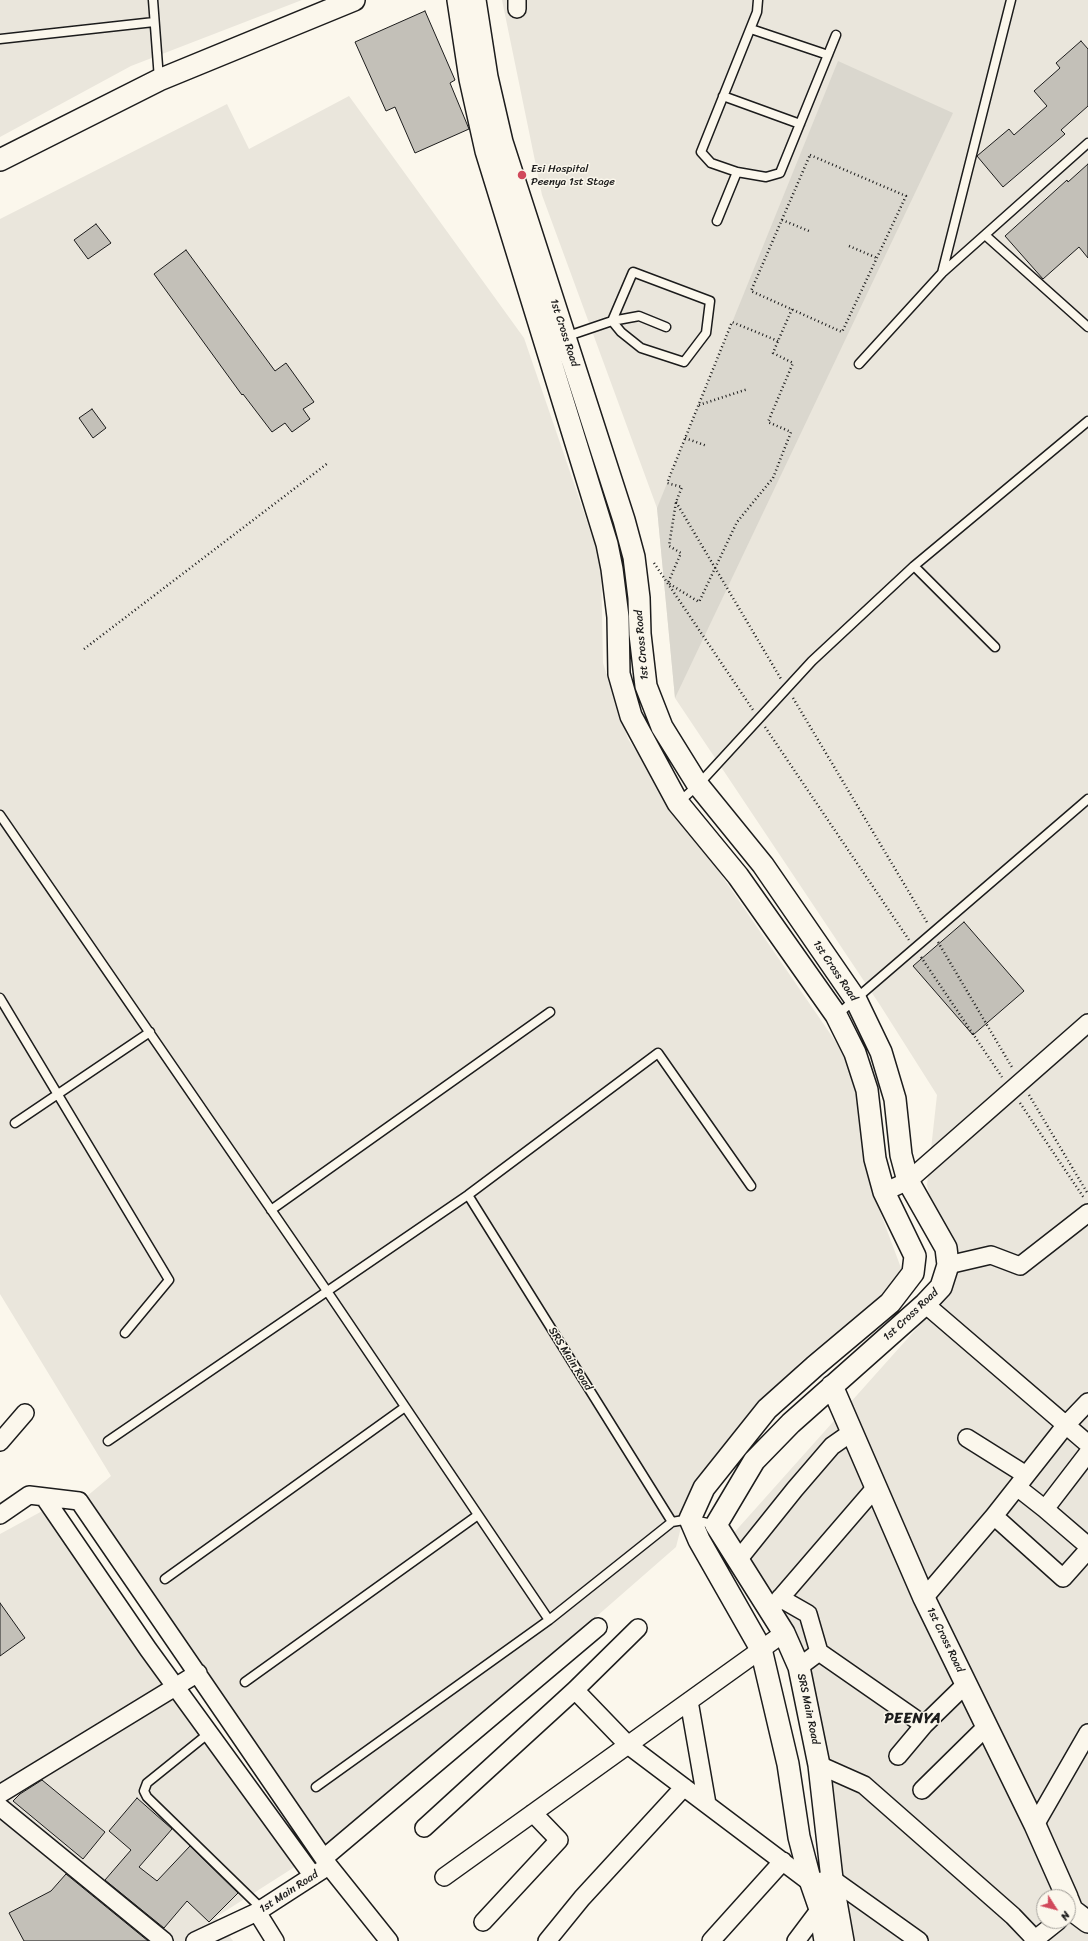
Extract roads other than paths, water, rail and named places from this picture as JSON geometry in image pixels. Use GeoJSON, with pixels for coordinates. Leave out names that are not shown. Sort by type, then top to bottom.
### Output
{"type":"FeatureCollection","features":[{"type":"Feature","properties":{"kind":"street"},"geometry":{"type":"LineString","coordinates":[[0,160],[159,80],[354,0]]}},
{"type":"Feature","properties":{"kind":"street"},"geometry":{"type":"LineString","coordinates":[[458,0],[470,79],[486,151],[555,340],[607,544],[612,569],[618,617],[619,674],[631,716],[678,803],[738,876],[836,1015],[855,1053],[867,1090],[875,1159],[884,1192],[915,1256],[913,1273],[890,1302],[815,1366],[767,1410],[704,1488],[681,1521],[710,1559],[761,1649],[779,1720],[788,1764],[799,1837],[811,1883],[820,1909],[825,1941]]}},
{"type":"Feature","properties":{"kind":"street","name":"1st Cross Road"},"geometry":{"type":"LineString","coordinates":[[475,0],[487,76],[502,142],[555,340],[634,557],[646,686],[662,727],[698,785],[763,865],[856,1000],[881,1052],[895,1099],[902,1155],[908,1181],[946,1248],[948,1265],[941,1287],[925,1304],[832,1386],[924,1598],[1035,1825],[1061,1889]]}},
{"type":"Feature","properties":{"kind":"street"},"geometry":{"type":"LineString","coordinates":[[884,1192],[908,1181],[1088,1023]]}},
{"type":"Feature","properties":{"kind":"street"},"geometry":{"type":"LineString","coordinates":[[948,1265],[991,1255],[1020,1266],[1088,1214]]}},
{"type":"Feature","properties":{"kind":"street"},"geometry":{"type":"LineString","coordinates":[[925,1304],[1065,1426],[1088,1444]]}},
{"type":"Feature","properties":{"kind":"street"},"geometry":{"type":"LineString","coordinates":[[716,1525],[754,1461],[790,1423],[832,1386]]}},
{"type":"Feature","properties":{"kind":"street"},"geometry":{"type":"LineString","coordinates":[[924,1598],[994,1516],[1065,1426],[1088,1402]]}},
{"type":"Feature","properties":{"kind":"street"},"geometry":{"type":"LineString","coordinates":[[0,1442],[25,1413]]}},
{"type":"Feature","properties":{"kind":"street"},"geometry":{"type":"LineString","coordinates":[[738,1560],[832,1446],[852,1432]]}},
{"type":"Feature","properties":{"kind":"street"},"geometry":{"type":"LineString","coordinates":[[967,1438],[1022,1481],[1045,1509],[1087,1552],[1063,1578],[994,1516]]}},
{"type":"Feature","properties":{"kind":"street"},"geometry":{"type":"LineString","coordinates":[[1045,1509],[1088,1453]]}},
{"type":"Feature","properties":{"kind":"street"},"geometry":{"type":"LineString","coordinates":[[876,1487],[775,1604],[808,1614],[819,1652],[924,1725]]}},
{"type":"Feature","properties":{"kind":"street"},"geometry":{"type":"LineString","coordinates":[[0,1515],[29,1495],[79,1501],[327,1862],[389,1941]]}},
{"type":"Feature","properties":{"kind":"street"},"geometry":{"type":"LineString","coordinates":[[44,1497],[176,1687],[313,1876]]}},
{"type":"Feature","properties":{"kind":"street","name":"SRS Main Road"},"geometry":{"type":"LineString","coordinates":[[716,1525],[738,1560],[775,1604],[784,1633],[799,1667],[820,1765],[832,1879],[843,1941]]}},
{"type":"Feature","properties":{"kind":"street","name":"1st Main Road"},"geometry":{"type":"LineString","coordinates":[[275,1941],[259,1910],[313,1876],[327,1862],[598,1627]]}},
{"type":"Feature","properties":{"kind":"street"},"geometry":{"type":"LineString","coordinates":[[424,1828],[576,1690],[638,1628]]}},
{"type":"Feature","properties":{"kind":"street"},"geometry":{"type":"LineString","coordinates":[[444,1877],[784,1633]]}},
{"type":"Feature","properties":{"kind":"street"},"geometry":{"type":"LineString","coordinates":[[799,1667],[819,1652]]}},
{"type":"Feature","properties":{"kind":"street"},"geometry":{"type":"LineString","coordinates":[[0,1794],[198,1673]]}},
{"type":"Feature","properties":{"kind":"street"},"geometry":{"type":"LineString","coordinates":[[898,1756],[924,1725],[966,1684]]}},
{"type":"Feature","properties":{"kind":"street"},"geometry":{"type":"LineString","coordinates":[[576,1690],[628,1745],[811,1883],[832,1879],[919,1941]]}},
{"type":"Feature","properties":{"kind":"street"},"geometry":{"type":"LineString","coordinates":[[689,1701],[707,1804]]}},
{"type":"Feature","properties":{"kind":"street"},"geometry":{"type":"LineString","coordinates":[[922,1790],[987,1726]]}},
{"type":"Feature","properties":{"kind":"street"},"geometry":{"type":"LineString","coordinates":[[1035,1825],[1088,1733]]}},
{"type":"Feature","properties":{"kind":"street"},"geometry":{"type":"LineString","coordinates":[[820,1765],[864,1785],[1013,1916],[1034,1940],[1047,1929]]}},
{"type":"Feature","properties":{"kind":"street"},"geometry":{"type":"LineString","coordinates":[[547,1941],[582,1898],[684,1787]]}},
{"type":"Feature","properties":{"kind":"street"},"geometry":{"type":"LineString","coordinates":[[0,1807],[164,1941]]}},
{"type":"Feature","properties":{"kind":"street"},"geometry":{"type":"LineString","coordinates":[[483,1922],[559,1840],[533,1813]]}},
{"type":"Feature","properties":{"kind":"street"},"geometry":{"type":"LineString","coordinates":[[711,1941],[783,1861]]}},
{"type":"Feature","properties":{"kind":"street"},"geometry":{"type":"LineString","coordinates":[[796,1941],[820,1909]]}},
{"type":"Feature","properties":{"kind":"street"},"geometry":{"type":"LineString","coordinates":[[195,1941],[259,1910]]}},
{"type":"Feature","properties":{"kind":"lane"},"geometry":{"type":"LineString","coordinates":[[153,0],[159,80]]}},
{"type":"Feature","properties":{"kind":"lane"},"geometry":{"type":"LineString","coordinates":[[758,0],[757,12],[751,29],[701,152],[711,163],[737,172],[766,177],[780,173],[836,35]]}},
{"type":"Feature","properties":{"kind":"lane"},"geometry":{"type":"LineString","coordinates":[[942,273],[1011,0]]}},
{"type":"Feature","properties":{"kind":"lane"},"geometry":{"type":"LineString","coordinates":[[0,39],[154,22]]}},
{"type":"Feature","properties":{"kind":"lane"},"geometry":{"type":"LineString","coordinates":[[751,29],[828,56]]}},
{"type":"Feature","properties":{"kind":"lane"},"geometry":{"type":"LineString","coordinates":[[723,96],[800,124]]}},
{"type":"Feature","properties":{"kind":"lane"},"geometry":{"type":"LineString","coordinates":[[859,364],[942,273],[1088,143]]}},
{"type":"Feature","properties":{"kind":"lane"},"geometry":{"type":"LineString","coordinates":[[717,221],[737,172]]}},
{"type":"Feature","properties":{"kind":"lane"},"geometry":{"type":"LineString","coordinates":[[985,235],[1088,327]]}},
{"type":"Feature","properties":{"kind":"lane"},"geometry":{"type":"LineString","coordinates":[[633,272],[710,301],[706,333],[684,362],[641,348],[621,332],[612,321],[633,272]]}},
{"type":"Feature","properties":{"kind":"lane"},"geometry":{"type":"LineString","coordinates":[[555,340],[612,321],[639,316],[666,327]]}},
{"type":"Feature","properties":{"kind":"lane"},"geometry":{"type":"LineString","coordinates":[[678,803],[698,785],[812,661],[914,566],[1088,420]]}},
{"type":"Feature","properties":{"kind":"lane"},"geometry":{"type":"LineString","coordinates":[[914,566],[995,646]]}},
{"type":"Feature","properties":{"kind":"lane"},"geometry":{"type":"LineString","coordinates":[[836,1015],[856,1000],[1088,799]]}},
{"type":"Feature","properties":{"kind":"lane"},"geometry":{"type":"LineString","coordinates":[[0,815],[327,1291],[549,1620]]}},
{"type":"Feature","properties":{"kind":"lane"},"geometry":{"type":"LineString","coordinates":[[0,998],[170,1280],[125,1333]]}},
{"type":"Feature","properties":{"kind":"lane"},"geometry":{"type":"LineString","coordinates":[[271,1210],[550,1012]]}},
{"type":"Feature","properties":{"kind":"lane"},"geometry":{"type":"LineString","coordinates":[[15,1123],[150,1032]]}},
{"type":"Feature","properties":{"kind":"lane"},"geometry":{"type":"LineString","coordinates":[[108,1441],[468,1195],[658,1053],[751,1186]]}},
{"type":"Feature","properties":{"kind":"lane","name":"SRS Main Road"},"geometry":{"type":"LineString","coordinates":[[468,1195],[681,1521]]}},
{"type":"Feature","properties":{"kind":"lane"},"geometry":{"type":"LineString","coordinates":[[165,1579],[405,1407]]}},
{"type":"Feature","properties":{"kind":"lane"},"geometry":{"type":"LineString","coordinates":[[245,1682],[478,1515]]}},
{"type":"Feature","properties":{"kind":"lane"},"geometry":{"type":"LineString","coordinates":[[316,1787],[549,1620],[681,1521],[716,1525]]}},
{"type":"Feature","properties":{"kind":"lane"},"geometry":{"type":"LineString","coordinates":[[209,1732],[147,1783],[144,1791],[147,1797],[259,1910]]}},
{"type":"Feature","properties":{"kind":"place","name":"Esi Hospital Peenya 1st Stage"},"geometry":{"type":"Point","coordinates":[522,175]}},
{"type":"Feature","properties":{"kind":"district","name":"PEENYA"},"geometry":{"type":"Point","coordinates":[913,1719]}}]}
